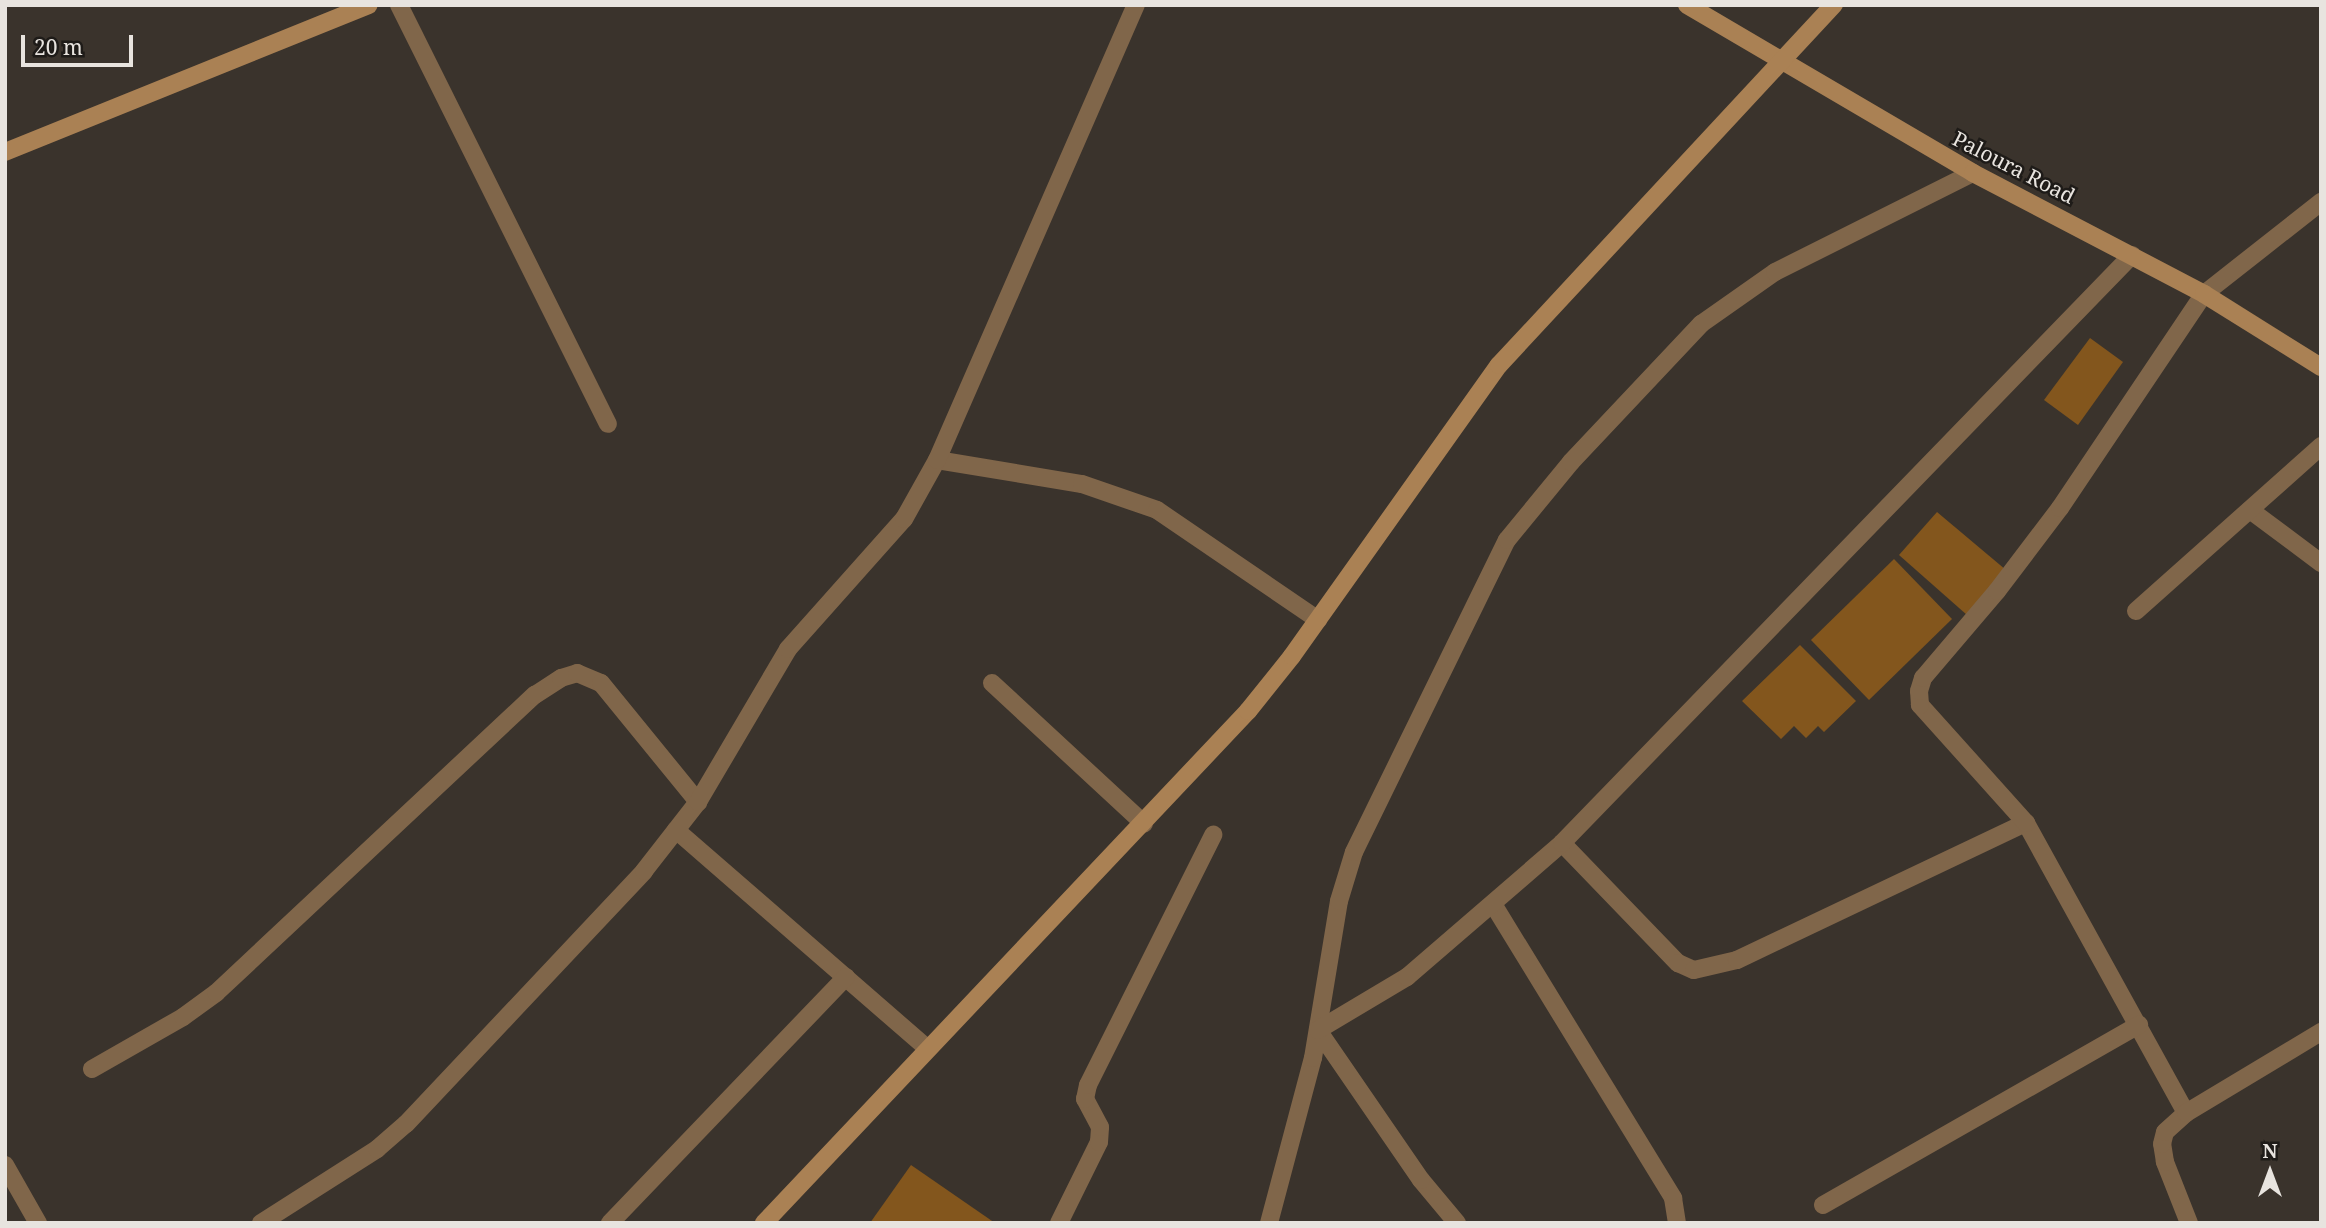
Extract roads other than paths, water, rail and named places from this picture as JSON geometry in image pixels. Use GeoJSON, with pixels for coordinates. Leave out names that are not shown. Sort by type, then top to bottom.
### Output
{"type":"FeatureCollection","features":[{"type":"Feature","properties":{"kind":"street"},"geometry":{"type":"LineString","coordinates":[[5,152],[368,5]]}},
{"type":"Feature","properties":{"kind":"street"},"geometry":{"type":"LineString","coordinates":[[399,5],[608,424]]}},
{"type":"Feature","properties":{"kind":"street"},"geometry":{"type":"LineString","coordinates":[[261,1223],[377,1149],[406,1124],[644,871],[698,802],[788,649],[904,519],[937,460],[1136,5]]}},
{"type":"Feature","properties":{"kind":"street","name":"Paloura Road"},"geometry":{"type":"LineString","coordinates":[[1687,5],[1973,173],[2204,294],[2321,367]]}},
{"type":"Feature","properties":{"kind":"street"},"geometry":{"type":"LineString","coordinates":[[764,1223],[1248,711],[1318,620],[1499,365],[1833,5]]}},
{"type":"Feature","properties":{"kind":"street"},"geometry":{"type":"LineString","coordinates":[[1269,1223],[1318,1030],[1339,901],[1354,852],[1488,574],[1529,509],[1668,357],[1736,297],[1775,272],[1973,173]]}},
{"type":"Feature","properties":{"kind":"street"},"geometry":{"type":"LineString","coordinates":[[2186,1113],[2026,822],[1920,705],[1923,678],[1997,592],[2060,508],[2204,294],[2321,202]]}},
{"type":"Feature","properties":{"kind":"street"},"geometry":{"type":"LineString","coordinates":[[1318,1030],[1407,977],[1562,842],[2132,255]]}},
{"type":"Feature","properties":{"kind":"street"},"geometry":{"type":"LineString","coordinates":[[2136,611],[2321,446]]}},
{"type":"Feature","properties":{"kind":"street"},"geometry":{"type":"LineString","coordinates":[[937,460],[1082,484],[1157,510],[1318,620]]}},
{"type":"Feature","properties":{"kind":"street"},"geometry":{"type":"LineString","coordinates":[[2250,510],[2321,564]]}},
{"type":"Feature","properties":{"kind":"street"},"geometry":{"type":"LineString","coordinates":[[92,1069],[183,1017],[216,993],[535,695],[561,678],[577,673],[601,683],[698,802]]}},
{"type":"Feature","properties":{"kind":"street"},"geometry":{"type":"LineString","coordinates":[[992,683],[1144,824]]}},
{"type":"Feature","properties":{"kind":"street"},"geometry":{"type":"LineString","coordinates":[[1562,842],[1678,963],[1693,970],[1737,960],[2026,822]]}},
{"type":"Feature","properties":{"kind":"street"},"geometry":{"type":"LineString","coordinates":[[676,830],[927,1048]]}},
{"type":"Feature","properties":{"kind":"street"},"geometry":{"type":"LineString","coordinates":[[1059,1223],[1099,1142],[1100,1127],[1085,1099],[1088,1085],[1213,835]]}},
{"type":"Feature","properties":{"kind":"street"},"geometry":{"type":"LineString","coordinates":[[1493,904],[1674,1198],[1677,1223]]}},
{"type":"Feature","properties":{"kind":"street"},"geometry":{"type":"LineString","coordinates":[[620,1219],[846,977]]}},
{"type":"Feature","properties":{"kind":"street"},"geometry":{"type":"LineString","coordinates":[[1823,1205],[2139,1025]]}},
{"type":"Feature","properties":{"kind":"street"},"geometry":{"type":"LineString","coordinates":[[1318,1030],[1421,1180],[1457,1223]]}},
{"type":"Feature","properties":{"kind":"street"},"geometry":{"type":"LineString","coordinates":[[2189,1223],[2162,1143],[2165,1132],[2186,1113],[2321,1032]]}},
{"type":"Feature","properties":{"kind":"street"},"geometry":{"type":"LineString","coordinates":[[5,1165],[38,1223]]}}]}
